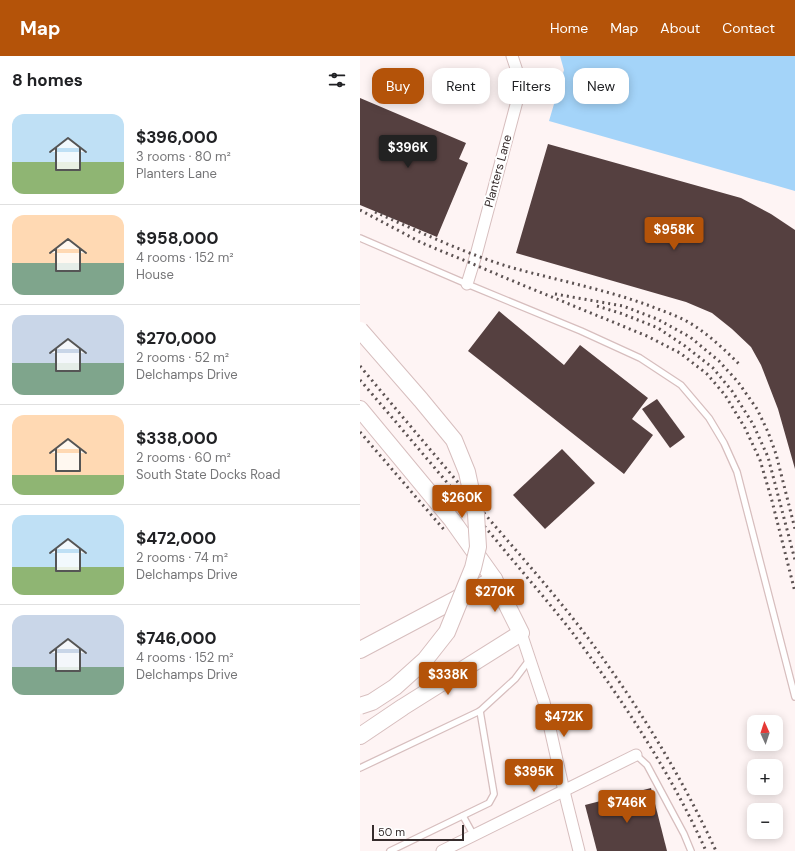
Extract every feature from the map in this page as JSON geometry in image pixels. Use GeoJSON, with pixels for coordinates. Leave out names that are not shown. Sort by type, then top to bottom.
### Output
{"type":"FeatureCollection","features":[{"type":"Feature","properties":{"kind":"street","name":"Planters Lane"},"geometry":{"type":"LineString","coordinates":[[467,284],[517,101],[517,71],[512,56]]}},
{"type":"Feature","properties":{"kind":"street"},"geometry":{"type":"LineString","coordinates":[[360,330],[454,440],[467,472],[476,514],[478,547],[473,568],[447,632],[425,660],[395,687],[372,702],[360,706]]}},
{"type":"Feature","properties":{"kind":"street"},"geometry":{"type":"LineString","coordinates":[[360,409],[452,520],[494,580],[521,633],[544,702],[579,851]]}},
{"type":"Feature","properties":{"kind":"street"},"geometry":{"type":"LineString","coordinates":[[360,650],[494,580]]}},
{"type":"Feature","properties":{"kind":"street"},"geometry":{"type":"LineString","coordinates":[[360,736],[403,707],[521,633]]}},
{"type":"Feature","properties":{"kind":"street"},"geometry":{"type":"LineString","coordinates":[[442,851],[636,755]]}},
{"type":"Feature","properties":{"kind":"lane"},"geometry":{"type":"LineString","coordinates":[[360,238],[581,331],[640,358],[681,385],[708,418],[724,443],[736,472],[795,697]]}},
{"type":"Feature","properties":{"kind":"lane"},"geometry":{"type":"LineString","coordinates":[[360,768],[480,711],[515,679],[530,659]]}},
{"type":"Feature","properties":{"kind":"lane"},"geometry":{"type":"LineString","coordinates":[[390,851],[489,803],[494,794],[480,711]]}},
{"type":"Feature","properties":{"kind":"lane"},"geometry":{"type":"LineString","coordinates":[[636,755],[647,765],[684,834],[691,851]]}},
{"type":"Feature","properties":{"kind":"lane"},"geometry":{"type":"LineString","coordinates":[[463,816],[474,836]]}},
{"type":"Feature","properties":{"kind":"water"},"geometry":{"type":"Polygon","coordinates":[[[560,56],[795,56],[795,191],[549,121],[554,104],[565,104],[565,68],[563,68],[560,56]]]}},
{"type":"Feature","properties":{"kind":"building"},"geometry":{"type":"Polygon","coordinates":[[[360,98],[466,143],[459,159],[468,163],[437,237],[360,205],[360,98]]]}},
{"type":"Feature","properties":{"kind":"building"},"geometry":{"type":"Polygon","coordinates":[[[548,144],[741,198],[771,214],[795,230],[795,469],[778,409],[761,365],[751,347],[712,313],[686,302],[516,253],[548,144]]]}},
{"type":"Feature","properties":{"kind":"building"},"geometry":{"type":"Polygon","coordinates":[[[499,311],[564,365],[580,345],[648,398],[632,419],[653,435],[624,474],[468,351],[499,311]]]}},
{"type":"Feature","properties":{"kind":"building"},"geometry":{"type":"Polygon","coordinates":[[[657,399],[685,437],[670,448],[642,409],[657,399]]]}},
{"type":"Feature","properties":{"kind":"building"},"geometry":{"type":"Polygon","coordinates":[[[562,449],[595,483],[545,529],[513,495],[562,449]]]}},
{"type":"Feature","properties":{"kind":"building"},"geometry":{"type":"Polygon","coordinates":[[[651,788],[667,851],[597,851],[585,805],[651,788]]]}},
{"type":"Feature","properties":{"kind":"railway"},"geometry":{"type":"LineString","coordinates":[[360,210],[422,243],[647,336],[680,353],[707,374],[725,395],[745,428],[760,460],[795,592]]}},
{"type":"Feature","properties":{"kind":"railway"},"geometry":{"type":"LineString","coordinates":[[375,212],[443,242],[495,262],[612,294],[674,315],[703,332],[722,347],[739,364]]}},
{"type":"Feature","properties":{"kind":"railway"},"geometry":{"type":"LineString","coordinates":[[555,294],[623,306],[657,319],[690,337],[719,361],[738,382],[757,409],[768,432],[776,454],[795,529]]}},
{"type":"Feature","properties":{"kind":"railway"},"geometry":{"type":"LineString","coordinates":[[597,306],[623,314],[658,328],[685,346],[713,368],[732,391],[753,424],[768,457],[795,560]]}},
{"type":"Feature","properties":{"kind":"railway"},"geometry":{"type":"LineString","coordinates":[[360,366],[578,625],[620,683],[650,729],[691,801],[716,851]]}},
{"type":"Feature","properties":{"kind":"railway"},"geometry":{"type":"LineString","coordinates":[[360,380],[572,632],[610,684],[645,738],[662,766],[706,851]]}},
{"type":"Feature","properties":{"kind":"railway"},"geometry":{"type":"LineString","coordinates":[[360,432],[446,532]]}}]}
